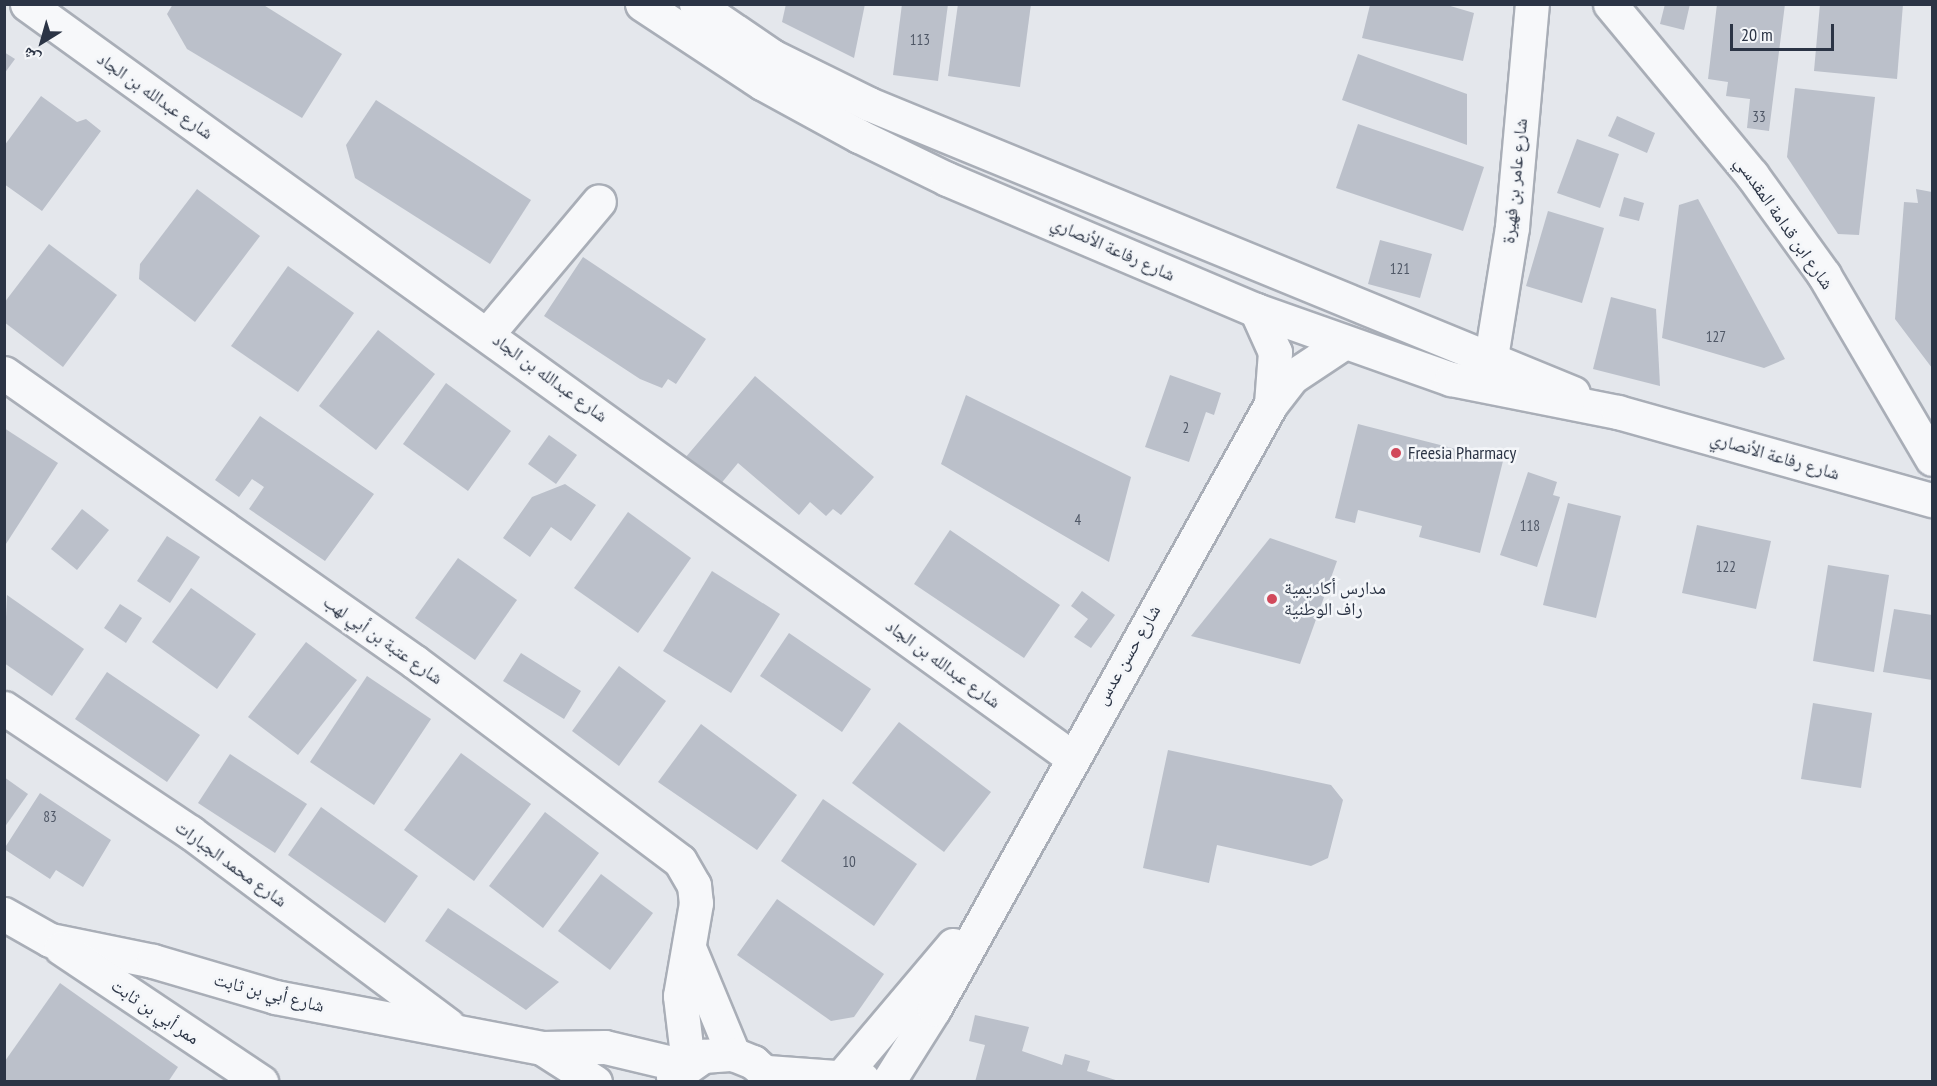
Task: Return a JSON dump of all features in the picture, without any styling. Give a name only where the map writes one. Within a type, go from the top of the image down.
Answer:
[{"type":"street","name":"شارع عبدالله بن الجاد","points":[[27,4],[488,333],[1070,756]]},
{"type":"street","name":"شارع رفاعة الأنصاري","points":[[642,4],[762,82],[860,136],[947,179],[1256,310],[1343,343],[1462,382],[1618,412],[1932,500]]},
{"type":"street","name":"شارع رفاعة الأنصاري","points":[[696,4],[772,56],[869,104],[1491,357],[1618,412]]},
{"type":"street","name":"شارع عامر بن فهيرة","points":[[1491,357],[1512,227],[1532,4]]},
{"type":"street","name":"شارع ابن قدامة المقدسي","points":[[1610,4],[1752,175],[1824,275],[1932,459]]},
{"type":"street","points":[[488,333],[599,201]]},
{"type":"street","name":"شارع حسن عدس","points":[[1256,310],[1275,352],[1271,404]]},
{"type":"street","name":"شارع حسن عدس","points":[[886,1082],[934,1009],[986,908],[1070,756],[1271,404],[1305,366],[1343,343]]},
{"type":"street","name":"شارع عتبة بن أبي لهب","points":[[4,373],[415,662],[681,861],[694,885],[696,903],[690,950],[680,996],[681,1070]]},
{"type":"street","name":"شارع محمد الجبارات","points":[[4,708],[190,832],[452,1028]]},
{"type":"street","name":"شارع حسن عدس","points":[[844,1074],[986,908]]},
{"type":"street","name":"شارع أبي بن ثابت","points":[[4,914],[50,940],[153,961],[275,997],[452,1028],[542,1048],[605,1047],[681,1070]]},
{"type":"street","name":"ممر أبي بن ثابت","points":[[50,940],[261,1082]]},
{"type":"street","name":"شارع عتبة بن أبي لهب","points":[[690,950],[733,1054]]},
{"type":"street","name":"شارع أبي بن ثابت","points":[[542,1048],[595,1082]]},
{"type":"street","points":[[681,1070],[733,1054],[771,1077],[844,1074],[886,1082]]},
{"type":"building","points":[[173,4],[262,4],[342,54],[302,118],[187,49],[167,14]]},
{"type":"building","points":[[786,4],[865,4],[854,58],[782,22]]},
{"type":"building","points":[[902,4],[948,4],[938,81],[893,75]]},
{"type":"building","points":[[958,4],[1031,4],[1020,87],[948,76]]},
{"type":"building","points":[[1665,4],[1690,4],[1684,30],[1660,24]]},
{"type":"building","points":[[1717,4],[1785,4],[1769,131],[1747,128],[1750,99],[1726,96],[1728,82],[1708,79]]},
{"type":"building","points":[[1820,4],[1903,4],[1897,79],[1814,71]]},
{"type":"building","points":[[1370,5],[1447,5],[1474,13],[1463,61],[1362,38]]},
{"type":"building","points":[[4,52],[15,59],[4,74]]},
{"type":"building","points":[[1358,54],[1467,94],[1467,145],[1342,100]]},
{"type":"building","points":[[1795,88],[1875,97],[1859,235],[1838,234],[1787,157]]},
{"type":"building","points":[[41,96],[77,122],[86,119],[101,131],[42,211],[4,184],[4,146]]},
{"type":"building","points":[[376,100],[531,200],[490,264],[355,178],[346,145]]},
{"type":"building","points":[[1617,116],[1655,133],[1647,153],[1608,136]]},
{"type":"building","points":[[1358,124],[1484,167],[1463,231],[1336,188]]},
{"type":"building","points":[[1577,139],[1619,154],[1600,208],[1557,193]]},
{"type":"building","points":[[197,189],[260,236],[195,322],[139,279],[140,264]]},
{"type":"building","points":[[1916,189],[1932,192],[1932,368],[1895,319],[1904,202],[1918,203]]},
{"type":"building","points":[[1624,197],[1644,203],[1639,221],[1619,216]]},
{"type":"building","points":[[1698,199],[1785,359],[1764,368],[1662,338],[1679,205]]},
{"type":"building","points":[[1548,211],[1604,228],[1582,303],[1526,286]]},
{"type":"building","points":[[1380,240],[1432,254],[1420,298],[1368,284]]},
{"type":"building","points":[[49,244],[117,295],[63,367],[4,322],[4,303]]},
{"type":"building","points":[[583,257],[706,339],[676,384],[668,379],[662,388],[640,379],[544,316]]},
{"type":"building","points":[[288,266],[354,313],[298,392],[231,346]]},
{"type":"building","points":[[1611,297],[1656,309],[1660,386],[1593,369]]},
{"type":"building","points":[[378,330],[435,374],[376,450],[319,406]]},
{"type":"building","points":[[1170,375],[1221,393],[1214,415],[1206,412],[1189,462],[1145,447]]},
{"type":"building","points":[[755,376],[874,477],[841,515],[833,509],[826,516],[810,502],[799,515],[738,463],[719,486],[685,458]]},
{"type":"building","points":[[446,383],[511,431],[468,491],[403,444]]},
{"type":"building","points":[[966,395],[1131,477],[1109,562],[941,464]]},
{"type":"building","points":[[260,416],[374,494],[325,561],[249,509],[264,487],[252,479],[239,497],[215,480]]},
{"type":"building","points":[[1358,424],[1503,461],[1480,553],[1419,537],[1422,526],[1358,510],[1355,523],[1335,518]]},
{"type":"building","points":[[4,428],[58,463],[4,547]]},
{"type":"building","points":[[549,435],[577,455],[556,484],[528,464]]},
{"type":"building","points":[[1528,472],[1557,482],[1553,495],[1560,497],[1537,567],[1500,555]]},
{"type":"building","points":[[565,484],[596,505],[571,541],[551,527],[530,557],[503,538],[532,497]]},
{"type":"building","points":[[1568,503],[1621,516],[1596,618],[1543,605]]},
{"type":"building","points":[[82,509],[109,530],[77,570],[51,549]]},
{"type":"building","points":[[628,512],[691,558],[638,633],[574,588]]},
{"type":"building","points":[[1697,525],[1771,541],[1756,609],[1682,593]]},
{"type":"building","points":[[950,530],[1060,605],[1024,658],[914,584]]},
{"type":"building","points":[[167,536],[200,557],[170,603],[137,581]]},
{"type":"building","name":"مدارس أكاديمية راف الوطنية","points":[[1270,538],[1337,561],[1300,664],[1191,636]]},
{"type":"building","points":[[458,558],[517,600],[475,660],[415,618]]},
{"type":"building","points":[[1828,565],[1889,575],[1874,672],[1813,661]]},
{"type":"building","points":[[712,571],[780,614],[731,693],[663,651]]},
{"type":"building","points":[[191,588],[256,634],[217,689],[152,642]]},
{"type":"building","points":[[1082,591],[1115,615],[1091,648],[1074,637],[1088,619],[1071,606]]},
{"type":"building","points":[[7,595],[84,649],[52,696],[4,663]]},
{"type":"building","points":[[120,604],[142,618],[126,643],[104,628]]},
{"type":"building","points":[[1894,609],[1932,615],[1932,680],[1883,672]]},
{"type":"building","points":[[789,633],[871,689],[842,732],[760,676]]},
{"type":"building","points":[[306,642],[357,680],[298,755],[248,717]]},
{"type":"building","points":[[521,653],[581,691],[564,719],[503,681]]},
{"type":"building","points":[[619,666],[666,701],[619,766],[572,731]]},
{"type":"building","points":[[107,672],[200,735],[167,782],[75,719]]},
{"type":"building","points":[[367,676],[431,719],[374,805],[310,762]]},
{"type":"building","points":[[1813,703],[1872,713],[1861,788],[1801,779]]},
{"type":"building","points":[[899,722],[991,792],[944,852],[852,783]]},
{"type":"building","points":[[701,724],[797,795],[757,850],[658,782]]},
{"type":"building","points":[[1168,750],[1331,785],[1343,800],[1328,858],[1311,866],[1217,845],[1209,883],[1143,868]]},
{"type":"building","points":[[461,753],[531,804],[474,881],[404,830]]},
{"type":"building","points":[[230,754],[307,804],[275,853],[198,803]]},
{"type":"building","points":[[4,777],[28,794],[4,828]]},
{"type":"building","points":[[40,793],[111,840],[83,887],[56,870],[50,879],[4,849]]},
{"type":"building","points":[[823,799],[917,864],[874,926],[781,861]]},
{"type":"building","points":[[321,807],[418,876],[385,923],[288,855]]},
{"type":"building","points":[[545,812],[599,853],[543,928],[489,886]]},
{"type":"building","points":[[601,874],[653,913],[610,970],[558,931]]},
{"type":"building","points":[[777,899],[884,974],[854,1017],[831,1021],[737,955]]},
{"type":"building","points":[[448,908],[559,982],[526,1010],[425,941]]},
{"type":"building","points":[[60,983],[178,1067],[168,1082],[5,1082],[5,1061]]},
{"type":"building","points":[[975,1015],[1029,1027],[1022,1051],[1062,1065],[1065,1054],[1090,1061],[1087,1071],[1122,1082],[975,1082],[985,1045],[969,1041]]},
{"type":"place","name":"Freesia Pharmacy","points":[[1396,453]]},
{"type":"place","name":"مدارس أكاديمية راف الوطنية","points":[[1272,599]]}]
